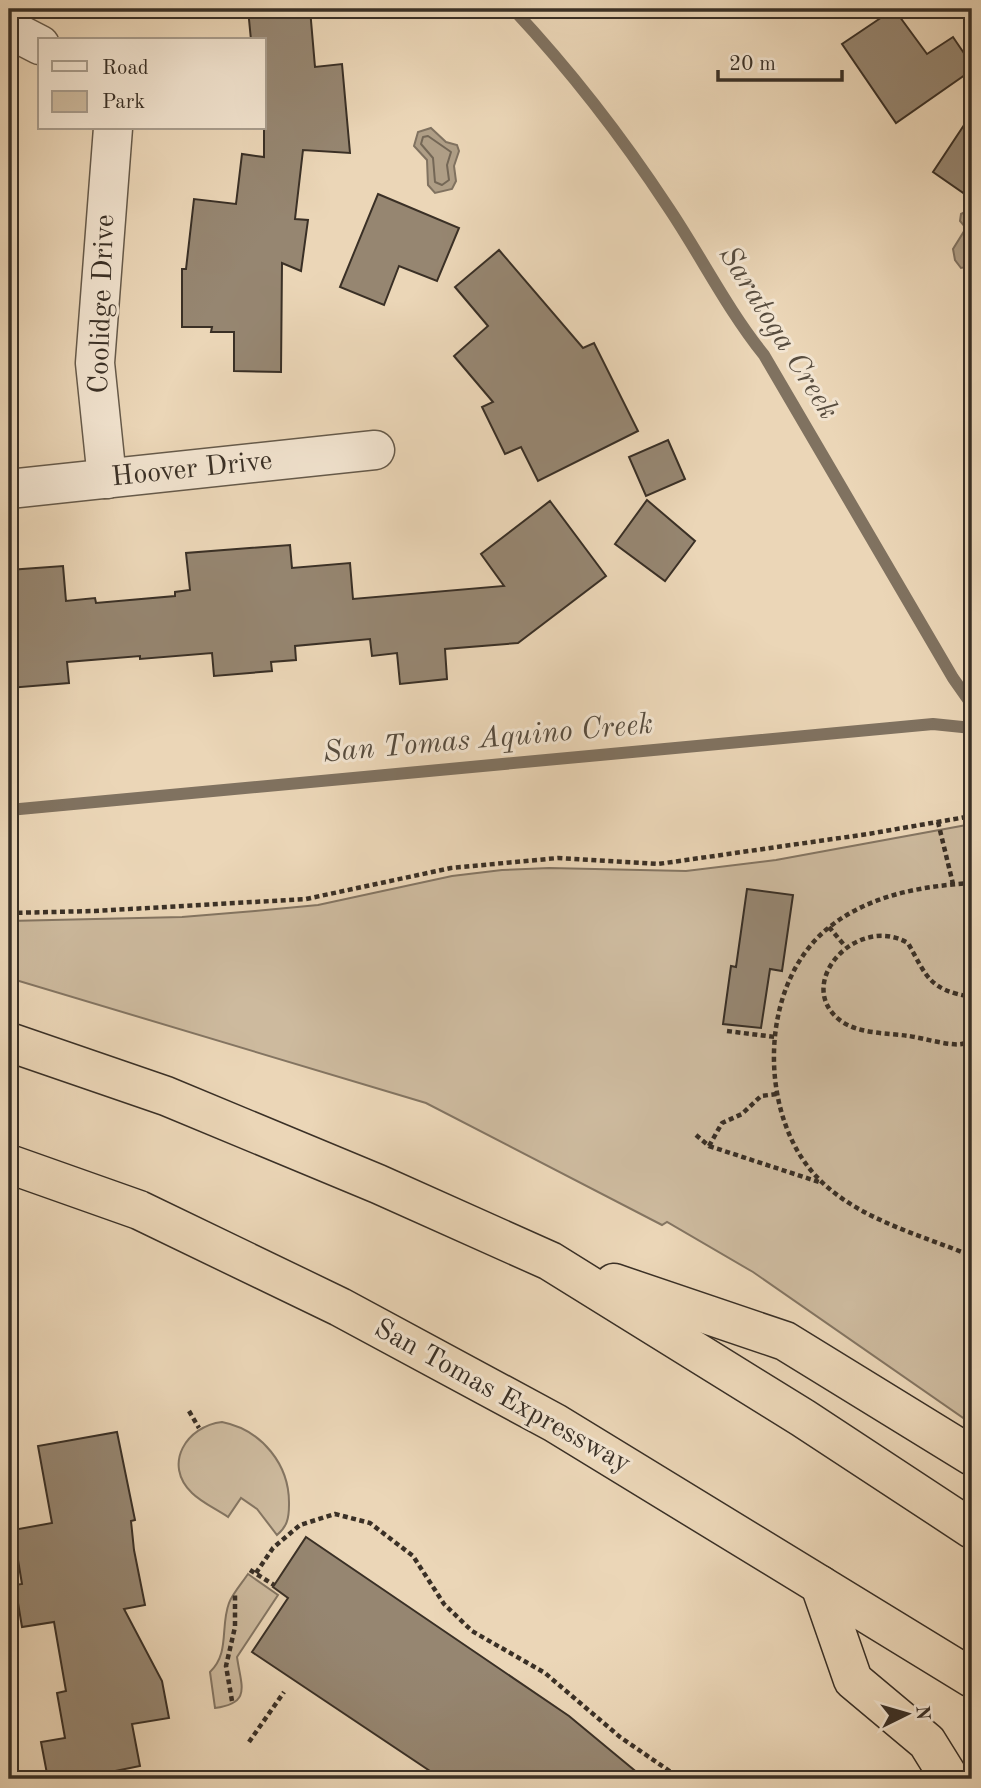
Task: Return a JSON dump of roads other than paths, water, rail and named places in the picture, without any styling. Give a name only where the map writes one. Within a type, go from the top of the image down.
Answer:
[{"type":"highway","points":[[9,1042],[166,1096],[378,1184],[550,1261],[785,1341],[972,1456]]},
{"type":"highway","name":"San Tomas Expressway","points":[[9,1164],[139,1210],[340,1307],[555,1423],[972,1678]]},
{"type":"highway","points":[[550,1261],[803,1418],[972,1529]]},
{"type":"highway","points":[[820,1585],[853,1680],[927,1742],[950,1779]]},
{"type":"street","points":[[9,29],[38,44]]},
{"type":"street","name":"Coolidge Drive","points":[[107,479],[95,363],[113,130]]},
{"type":"street","name":"Hoover Drive","points":[[9,489],[375,450]]},
{"type":"water","points":[[431,128],[446,142],[457,145],[459,151],[454,166],[456,181],[452,189],[435,193],[428,185],[427,160],[414,146],[418,132]]},
{"type":"water","points":[[967,211],[972,214],[972,266],[961,268],[955,260],[953,249],[966,228],[960,221],[961,214]]},
{"type":"waterway","name":"Saratoga Creek","points":[[513,9],[595,105],[668,207],[738,319],[764,355],[953,678],[972,705]]},
{"type":"waterway","name":"San Tomas Aquino Creek","points":[[9,810],[933,724],[972,728]]}]
